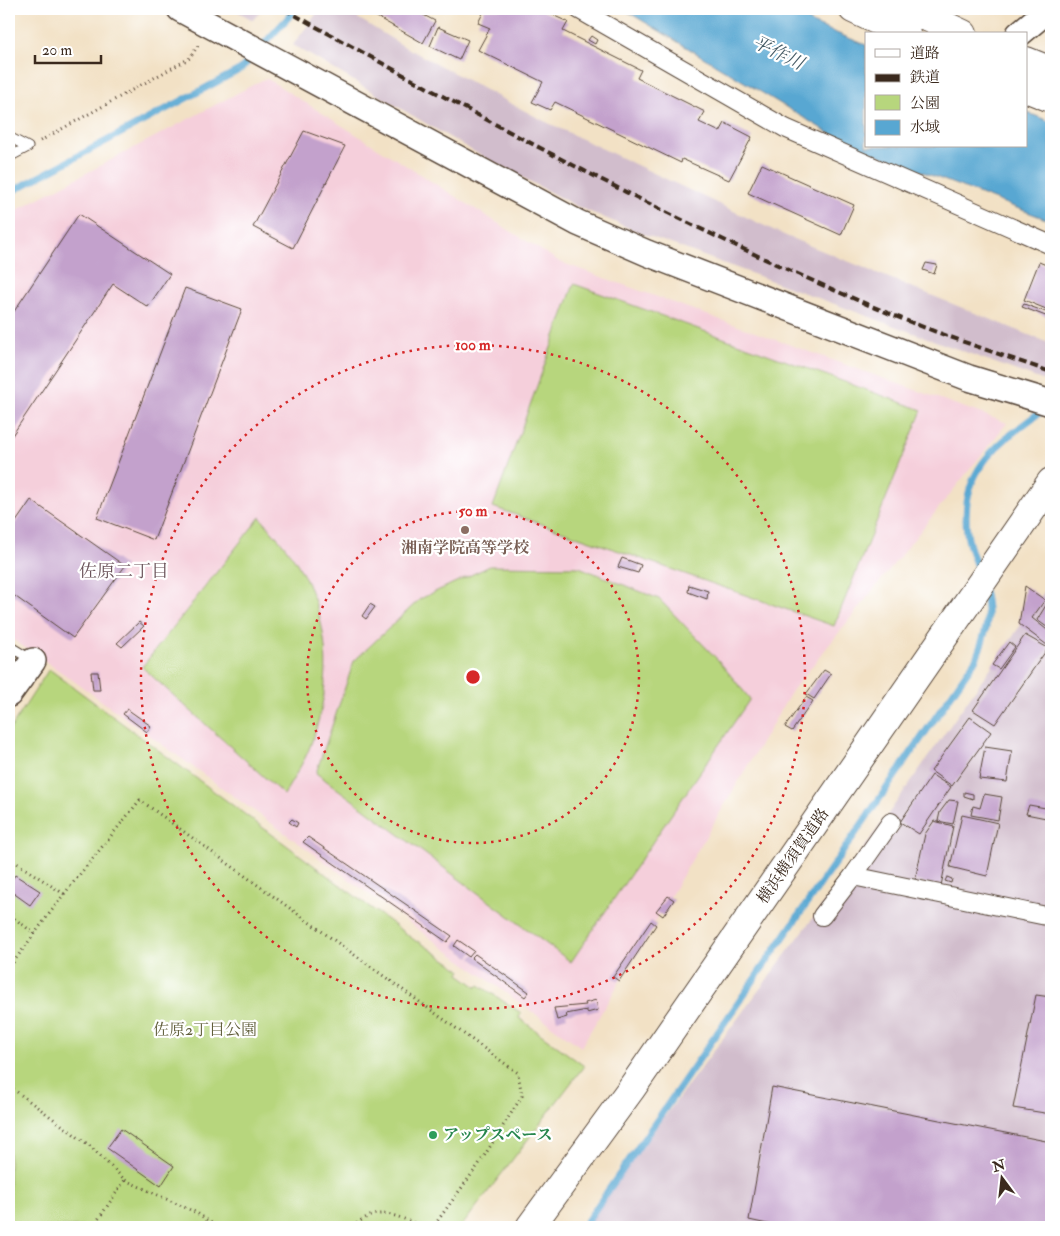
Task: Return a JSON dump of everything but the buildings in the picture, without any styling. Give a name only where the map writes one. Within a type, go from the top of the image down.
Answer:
[{"type":"highway","points":[[853,9],[902,32]]},
{"type":"highway","points":[[910,9],[959,32]]},
{"type":"highway","points":[[1028,62],[1051,71]]},
{"type":"highway","points":[[1028,89],[1051,98]]},
{"type":"highway","name":"横浜横須賀道路","points":[[530,1227],[631,1089],[1051,482]]},
{"type":"highway","name":"横浜横須賀道路","points":[[548,1227],[645,1096],[1051,510]]},
{"type":"street","points":[[180,9],[578,223],[647,253],[969,378],[1044,401]]},
{"type":"street","points":[[578,9],[785,128],[1051,245]]},
{"type":"street","points":[[1022,32],[1049,9]]},
{"type":"street","points":[[9,694],[33,661]]},
{"type":"street","points":[[822,916],[854,876],[891,822]]},
{"type":"street","points":[[854,876],[1051,917]]},
{"type":"lane","points":[[9,137],[28,147]]},
{"type":"lane","points":[[9,158],[28,147]]},
{"type":"lane","points":[[9,646],[33,661]]},
{"type":"path","points":[[28,147],[190,58],[211,27]]},
{"type":"path","points":[[9,968],[64,894],[140,800],[518,1072],[522,1096],[480,1164],[433,1227]]},
{"type":"path","points":[[9,858],[64,894]]},
{"type":"path","points":[[9,910],[15,919],[34,934]]},
{"type":"path","points":[[9,1086],[90,1146],[125,1180],[197,1213],[217,1227]]},
{"type":"path","points":[[93,1227],[125,1180]]},
{"type":"path","points":[[353,1227],[361,1219],[374,1214],[391,1214],[423,1227]]},
{"type":"shaded area","points":[[233,9],[262,9],[253,20]]},
{"type":"shaded area","points":[[320,9],[343,9],[405,47],[542,120],[786,236],[1051,344],[1050,383],[641,233],[576,206],[471,150],[293,45]]},
{"type":"shaded area","name":"湘南学院高等学校","points":[[266,78],[560,262],[1007,423],[792,691],[581,1047],[67,676],[9,637],[9,214]]},
{"type":"shaded area","points":[[1051,582],[1051,1227],[582,1227],[848,871]]},
{"type":"green space","points":[[574,284],[922,410],[834,626],[493,507]]},
{"type":"green space","points":[[260,517],[285,546],[309,586],[317,607],[325,651],[324,696],[319,718],[306,755],[284,795],[142,667]]},
{"type":"green space","points":[[490,566],[579,567],[659,599],[718,660],[750,699],[571,962],[316,773],[354,661],[420,599]]},
{"type":"green space","name":"佐原2丁目公園","points":[[49,669],[417,942],[461,970],[459,974],[521,1013],[519,1018],[584,1066],[461,1227],[9,1227],[9,731]]},
{"type":"water","name":"平作川","points":[[623,9],[790,9],[814,24],[865,45],[865,148],[1028,148],[1028,113],[1051,122],[1051,221],[844,142]]},
{"type":"waterway","points":[[9,193],[241,69],[296,9]]},
{"type":"waterway","points":[[979,573],[970,548],[967,532],[966,509],[970,490],[977,473],[999,445],[1047,407]]},
{"type":"waterway","points":[[583,1227],[976,659],[987,618],[984,591]]},
{"type":"railway","points":[[284,9],[592,175],[749,252],[910,322],[1051,372]]},
{"type":"place","name":"湘南学院高等学校","points":[[465,530]]},
{"type":"place","name":"アップスペース","points":[[433,1135]]},
{"type":"district","name":"佐原二丁目","points":[[124,571]]}]
